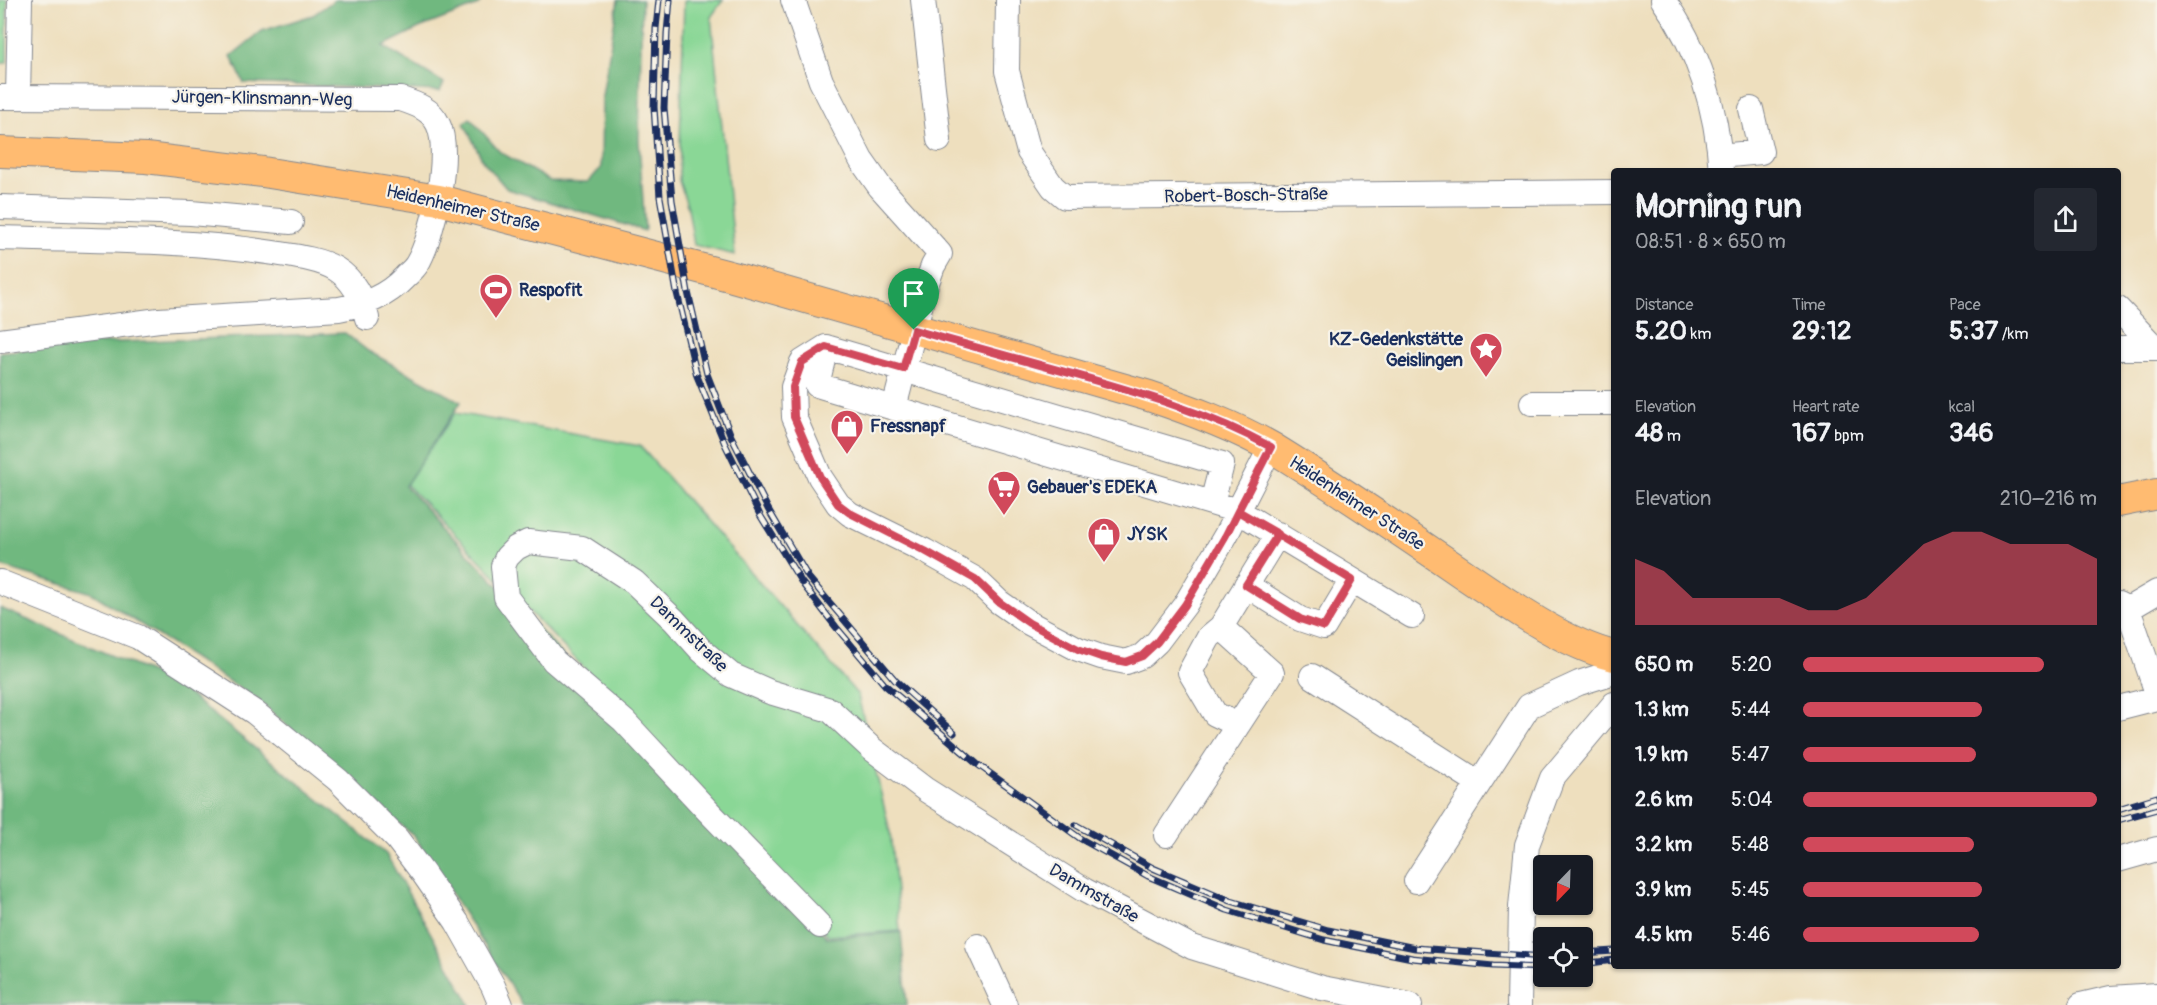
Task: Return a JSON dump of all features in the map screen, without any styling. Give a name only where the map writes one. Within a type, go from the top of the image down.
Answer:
[{"type":"main road","name":"Heidenheimer Straße","points":[[0,152],[146,158],[263,172],[439,200],[733,277],[1149,396],[1243,431],[1271,447],[1507,603],[1598,646]]},
{"type":"main road","points":[[2121,501],[2157,494]]},
{"type":"street","points":[[9,97],[20,0]]},
{"type":"street","points":[[793,0],[821,81],[861,160],[880,187],[940,254],[925,288],[894,408]]},
{"type":"street","points":[[923,0],[939,140]]},
{"type":"street","name":"Robert-Bosch-Straße","points":[[1008,0],[1007,71],[1029,152],[1053,187],[1065,197],[1611,192]]},
{"type":"street","points":[[1663,0],[1676,18],[1695,57],[1712,105],[1721,164],[1761,152],[1751,109]]},
{"type":"street","name":"Jürgen-Klinsmann-Weg","points":[[0,341],[159,320],[339,309],[365,311],[417,265],[439,200],[442,174],[442,143],[438,124],[423,106],[401,99],[9,97]]},
{"type":"street","points":[[0,207],[191,213],[291,222]]},
{"type":"street","points":[[188,245],[191,213]]},
{"type":"street","points":[[0,238],[188,245],[247,249],[301,257],[335,268],[352,281],[365,311]]},
{"type":"street","points":[[2121,312],[2156,348]]},
{"type":"street","points":[[826,347],[817,385],[1238,511],[1412,616]]},
{"type":"street","points":[[1212,503],[1222,464],[826,347],[802,362],[793,387],[794,417],[820,477],[838,504],[850,513],[975,579],[999,602],[1029,623],[1078,649],[1126,662],[1142,656],[1157,642],[1185,605],[1226,535],[1271,447]]},
{"type":"street","points":[[2121,348],[2156,348]]},
{"type":"street","points":[[1532,403],[1611,403]]},
{"type":"street","points":[[1238,725],[1215,714],[1190,672],[1209,637],[1221,627],[1278,534]]},
{"type":"street","name":"Dammstraße","points":[[820,926],[624,721],[554,661],[506,597],[503,566],[507,557],[516,548],[528,543],[582,548],[634,582],[674,620],[701,650],[731,675],[770,692],[830,710],[872,749],[926,790],[1084,890],[1192,947],[1322,988],[1410,1005]]},
{"type":"street","points":[[1246,585],[1300,619],[1324,627],[1352,580]]},
{"type":"street","points":[[0,582],[138,637],[254,712],[338,780],[397,839],[423,873],[457,922],[493,986],[501,1005]]},
{"type":"street","points":[[2157,592],[2123,606],[2157,693]]},
{"type":"street","points":[[1166,835],[1272,673],[1221,627]]},
{"type":"street","points":[[1416,881],[1529,706],[1579,682],[1611,673]]},
{"type":"street","points":[[1312,676],[1479,783]]},
{"type":"street","points":[[2121,707],[2157,698]]},
{"type":"street","points":[[1519,1005],[1521,907],[1527,845],[1552,778],[1611,708]]},
{"type":"street","points":[[2121,859],[2157,849]]},
{"type":"street","points":[[978,946],[1005,1005]]},
{"type":"street","points":[[2081,1005],[2111,998],[2157,994]]},
{"type":"green space","points":[[0,0],[7,0],[7,63],[0,63]]},
{"type":"green space","points":[[335,0],[482,0],[478,5],[419,28],[383,46],[444,83],[440,91],[244,83],[231,56],[262,31],[313,15]]},
{"type":"green space","points":[[618,0],[642,0],[639,140],[645,231],[507,189],[483,161],[464,123],[470,118],[500,152],[550,181],[588,182],[601,168],[602,96]]},
{"type":"green space","points":[[684,0],[723,0],[711,17],[735,255],[694,245],[688,208],[679,181]]},
{"type":"green space","points":[[345,333],[368,351],[461,402],[405,486],[624,720],[765,878],[828,938],[901,932],[907,1005],[521,1005],[415,837],[255,698],[92,593],[0,566],[0,352],[96,343]]},
{"type":"green space","points":[[455,413],[640,446],[858,695],[890,832],[900,931],[829,936],[618,703],[406,484]]},
{"type":"green space","points":[[0,608],[173,682],[386,854],[471,1005],[0,1005]]},
{"type":"railway","points":[[659,0],[654,107],[660,197],[677,293],[697,376],[725,444],[760,515],[802,583],[885,685],[977,764],[1081,839],[1148,876],[1227,910],[1324,940],[1412,958],[1533,968]]},
{"type":"railway","points":[[670,0],[664,108],[672,200],[688,292],[707,374],[731,436],[768,509],[808,577],[895,680],[954,733]]},
{"type":"railway","points":[[2121,808],[2157,797]]},
{"type":"railway","points":[[2121,819],[2157,809]]},
{"type":"railway","points":[[1076,825],[1153,868],[1231,901],[1328,930],[1415,948],[1533,956]]},
{"type":"railway","points":[[1593,952],[1611,951]]},
{"type":"railway","points":[[1593,963],[1611,960]]},
{"type":"place","name":"Respofit","points":[[496,319]]},
{"type":"place","name":"KZ-Gedenkstätte Geislingen","points":[[1486,378]]},
{"type":"place","name":"Fressnapf","points":[[847,455]]},
{"type":"place","name":"Gebauer's EDEKA","points":[[1004,516]]},
{"type":"place","name":"JYSK","points":[[1104,563]]},
{"type":"route","points":[[914,330],[903,369],[826,347],[802,362],[793,387],[794,417],[802,438],[820,477],[838,504],[850,513],[975,579],[999,602],[1029,623],[1078,649],[1126,662],[1142,656],[1170,626],[1185,605],[1238,511],[1278,534],[1352,580],[1324,627],[1300,619],[1246,585],[1278,534],[1238,511],[1271,447],[1243,431],[1149,396],[914,330]]}]
